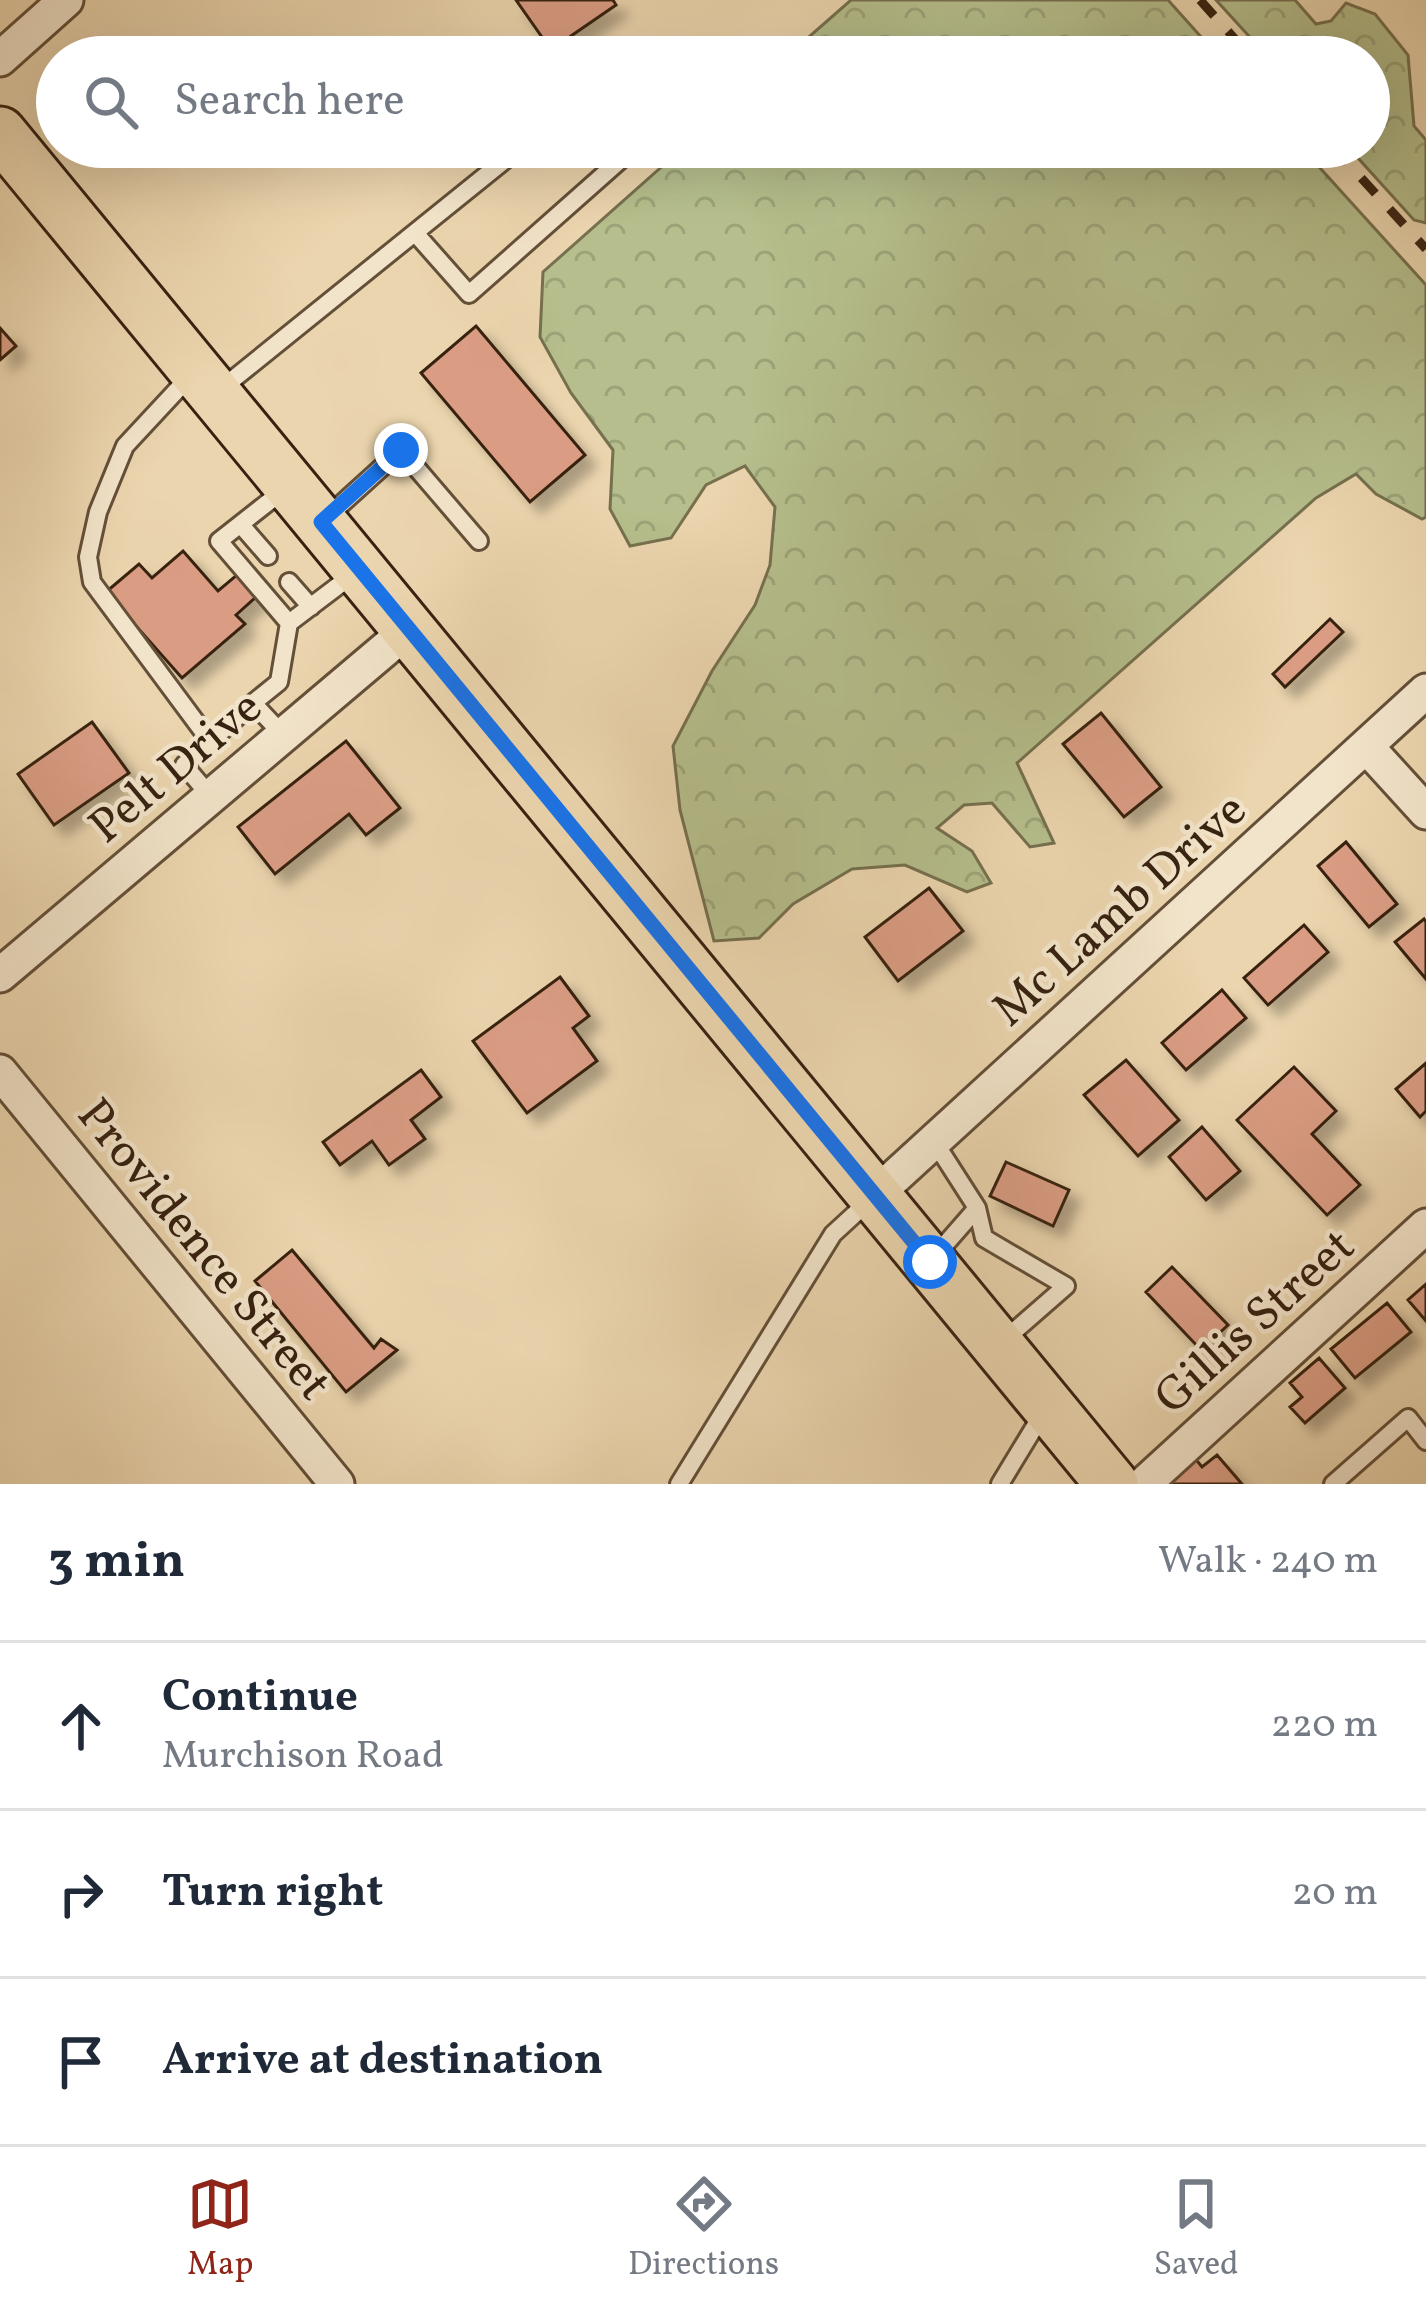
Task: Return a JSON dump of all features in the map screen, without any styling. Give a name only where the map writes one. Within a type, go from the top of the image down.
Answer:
[{"type":"main road","points":[[0,133],[1112,1484]]},
{"type":"street","points":[[0,58],[66,0]]},
{"type":"street","name":"Pelt Drive","points":[[0,975],[410,629]]},
{"type":"street","name":"Mc Lamb Drive","points":[[875,1196],[1426,691]]},
{"type":"street","points":[[1366,746],[1426,812]]},
{"type":"street","name":"Providence Street","points":[[0,1072],[338,1484]]},
{"type":"street","name":"Gillis Street","points":[[1144,1484],[1426,1226]]},
{"type":"lane","points":[[210,741],[92,582],[88,556],[98,512],[125,446],[205,382],[416,234],[496,168]]},
{"type":"lane","points":[[416,234],[469,294],[611,168]]},
{"type":"lane","points":[[289,623],[219,541],[241,525],[306,503],[401,450],[479,541]]},
{"type":"lane","points":[[241,525],[268,556]]},
{"type":"lane","points":[[211,797],[184,764],[279,682],[289,623],[360,569]]},
{"type":"lane","points":[[289,582],[310,607]]},
{"type":"lane","points":[[254,703],[284,736]]},
{"type":"lane","points":[[934,1142],[977,1208],[984,1238],[1066,1286],[999,1345]]},
{"type":"lane","points":[[679,1484],[833,1234],[875,1196]]},
{"type":"lane","points":[[930,1262],[977,1208]]},
{"type":"lane","points":[[1000,1484],[1048,1405]]},
{"type":"lane","points":[[1334,1484],[1408,1418],[1426,1441]]},
{"type":"green space","points":[[851,0],[1168,0],[1200,36],[810,36]]},
{"type":"green space","points":[[1216,0],[1295,0],[1316,24],[1331,21],[1346,3],[1375,14],[1408,55],[1414,126],[1426,140],[1426,223],[1414,220],[1367,168],[1390,168],[1390,36],[1249,36]]},
{"type":"green space","points":[[660,168],[1320,168],[1426,285],[1426,517],[1376,494],[1356,474],[1316,498],[1017,763],[1054,843],[1030,847],[992,803],[964,805],[937,828],[972,851],[991,883],[967,892],[905,865],[852,869],[793,904],[759,938],[714,941],[680,810],[673,746],[712,671],[755,605],[770,565],[775,507],[745,466],[706,485],[671,538],[630,546],[610,509],[613,450],[571,393],[540,337],[543,272]]},
{"type":"building","points":[[516,0],[613,0],[616,5],[571,36],[541,36]]},
{"type":"building","points":[[476,326],[585,455],[530,502],[421,373]]},
{"type":"building","points":[[0,328],[16,346],[0,360]]},
{"type":"building","points":[[183,551],[218,591],[238,574],[257,596],[236,615],[245,624],[182,678],[106,592],[139,564],[152,578]]},
{"type":"building","points":[[1330,619],[1343,632],[1285,687],[1273,674]]},
{"type":"building","points":[[1101,713],[1161,787],[1124,817],[1063,744]]},
{"type":"building","points":[[92,722],[129,773],[54,825],[18,774]]},
{"type":"building","points":[[346,741],[400,808],[366,835],[349,814],[275,874],[238,827]]},
{"type":"building","points":[[1346,842],[1397,904],[1369,927],[1318,866]]},
{"type":"building","points":[[929,888],[963,931],[898,981],[865,937]]},
{"type":"building","points":[[1424,919],[1426,922],[1426,979],[1395,942]]},
{"type":"building","points":[[1304,925],[1328,952],[1268,1005],[1244,978]]},
{"type":"building","points":[[560,977],[589,1016],[573,1028],[597,1061],[527,1113],[473,1041]]},
{"type":"building","points":[[1222,990],[1246,1018],[1186,1070],[1162,1043]]},
{"type":"building","points":[[1126,1060],[1179,1120],[1138,1156],[1084,1095]]},
{"type":"building","points":[[1426,1063],[1426,1111],[1420,1117],[1396,1089]]},
{"type":"building","points":[[1294,1067],[1336,1111],[1312,1134],[1360,1185],[1327,1215],[1237,1120]]},
{"type":"building","points":[[421,1070],[441,1097],[411,1120],[425,1139],[389,1165],[372,1141],[340,1165],[323,1142]]},
{"type":"building","points":[[1202,1127],[1240,1171],[1206,1200],[1169,1157]]},
{"type":"building","points":[[1006,1162],[1069,1190],[1053,1226],[990,1196]]},
{"type":"building","points":[[292,1250],[374,1348],[381,1339],[397,1350],[346,1392],[255,1281]]},
{"type":"building","points":[[1172,1267],[1228,1325],[1201,1350],[1146,1292]]},
{"type":"building","points":[[1426,1284],[1426,1321],[1408,1300]]},
{"type":"building","points":[[1387,1303],[1411,1332],[1355,1378],[1331,1349]]},
{"type":"building","points":[[1319,1358],[1345,1388],[1305,1423],[1290,1407],[1302,1397],[1290,1383]]},
{"type":"building","points":[[1217,1455],[1242,1484],[1161,1484],[1194,1457],[1202,1467]]},
{"type":"railway","points":[[1200,0],[1232,36]]},
{"type":"railway","points":[[1352,168],[1426,249]]},
{"type":"route","points":[[401,450],[321,522],[930,1262]]}]
